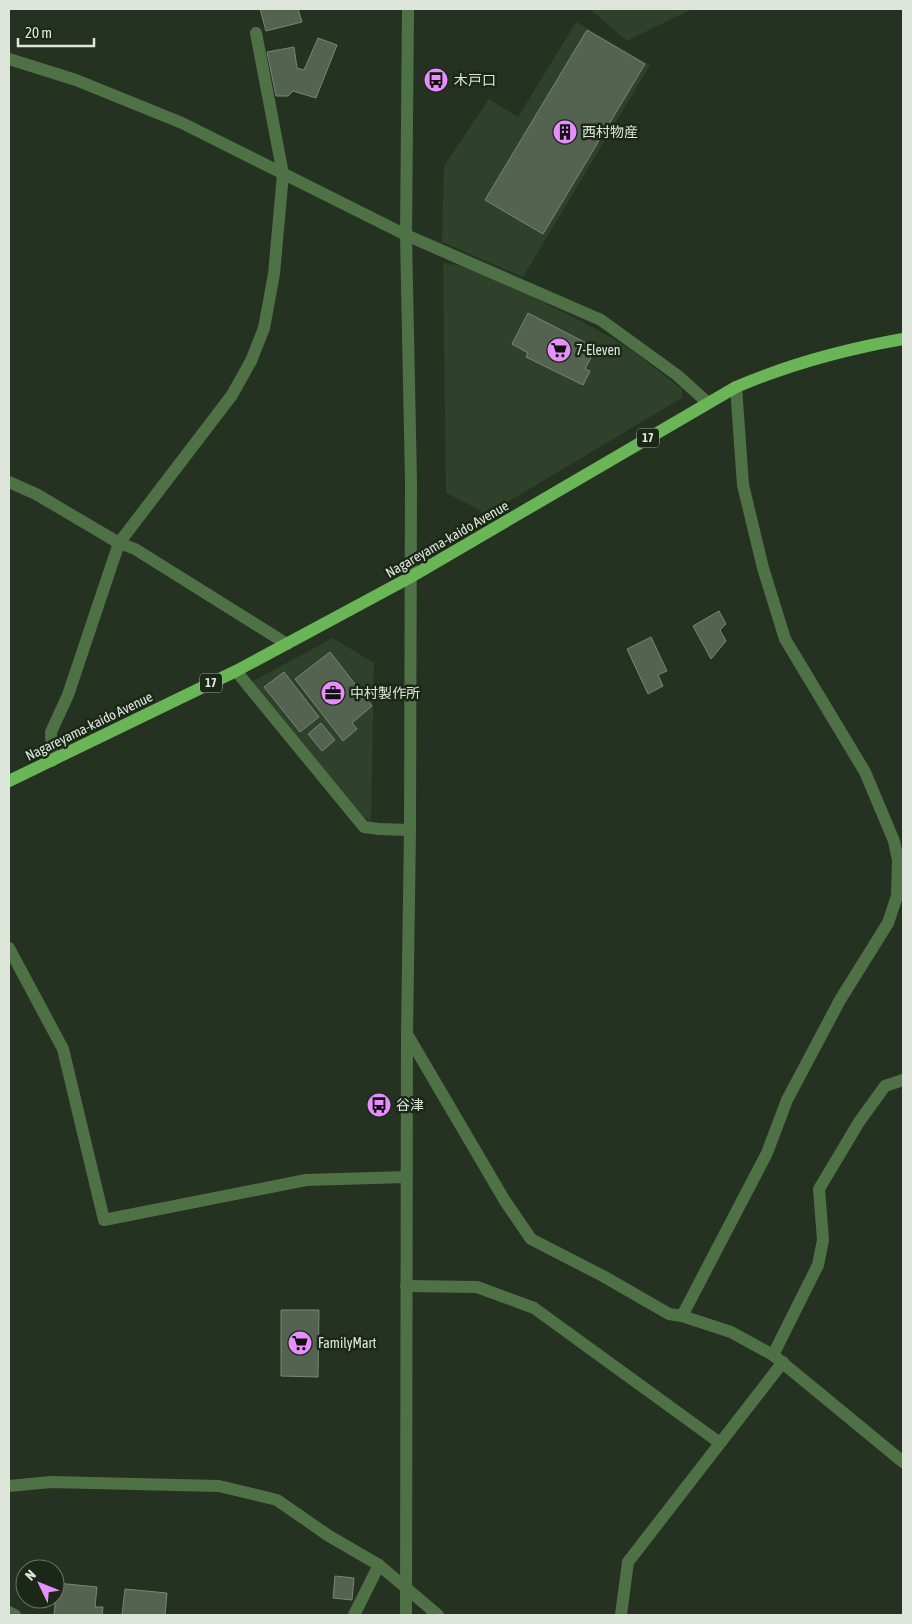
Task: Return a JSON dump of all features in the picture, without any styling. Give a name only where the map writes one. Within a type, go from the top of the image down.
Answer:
[{"type":"main road","name":"Nagareyama-kaido Avenue","points":[[9,781],[288,644],[409,578],[736,387],[766,374],[831,354],[866,345],[903,339]]},
{"type":"street","points":[[406,1615],[406,1177],[410,830],[410,482],[406,235],[408,9]]},
{"type":"street","points":[[52,761],[51,732],[68,695],[119,543],[232,395],[252,361],[264,328],[274,274],[283,174],[256,33]]},
{"type":"street","points":[[9,59],[76,80],[182,123],[406,235],[601,320],[677,375],[708,403]]},
{"type":"street","points":[[682,1316],[767,1152],[787,1100],[840,1000],[888,924],[897,896],[898,860],[894,842],[865,772],[785,639],[763,568],[742,485],[736,387]]},
{"type":"street","points":[[9,482],[36,494],[119,543],[135,549],[288,644]]},
{"type":"street","points":[[236,671],[364,827],[410,830]]},
{"type":"street","points":[[9,948],[63,1049],[104,1220],[306,1180],[406,1177]]},
{"type":"street","points":[[407,1034],[505,1200],[531,1239],[603,1276],[669,1314],[682,1316],[731,1332],[778,1358],[903,1462]]},
{"type":"street","points":[[621,1615],[628,1562],[720,1443],[778,1358],[818,1265],[823,1240],[819,1189],[859,1122],[885,1086],[903,1080]]},
{"type":"street","points":[[406,1286],[477,1287],[534,1308],[720,1443]]},
{"type":"street","points":[[9,1486],[51,1482],[219,1486],[277,1500],[329,1536],[379,1566],[438,1615]]},
{"type":"street","points":[[354,1615],[379,1566]]},
{"type":"street","points":[[9,1612],[14,1615]]},
{"type":"shaded area","points":[[590,9],[692,9],[627,41]]},
{"type":"shaded area","points":[[576,22],[650,65],[523,277],[442,242],[444,166],[489,99],[518,117]]},
{"type":"shaded area","points":[[443,263],[469,267],[508,284],[594,328],[630,349],[682,389],[682,398],[484,516],[478,509],[446,493]]},
{"type":"shaded area","points":[[333,638],[374,663],[371,821],[363,816],[251,682]]},
{"type":"building","points":[[260,9],[298,9],[302,22],[266,31]]},
{"type":"building","name":"西村物産","points":[[587,30],[645,64],[543,234],[485,200]]},
{"type":"building","points":[[318,38],[337,45],[316,98],[293,91],[288,96],[276,96],[267,52],[294,47],[297,68],[304,70]]},
{"type":"building","name":"7-Eleven","points":[[528,313],[596,348],[585,369],[590,371],[583,385],[526,357],[528,353],[512,344]]},
{"type":"building","points":[[719,611],[726,624],[720,630],[726,641],[711,659],[693,626]]},
{"type":"building","points":[[651,637],[667,671],[658,675],[663,686],[648,694],[627,649]]},
{"type":"building","name":"中村製作所","points":[[330,652],[372,706],[352,723],[357,729],[343,741],[295,679]]},
{"type":"building","points":[[284,672],[319,717],[300,732],[264,687]]},
{"type":"building","points":[[321,723],[335,740],[322,751],[308,734]]},
{"type":"building","name":"FamilyMart","points":[[281,1310],[319,1310],[318,1377],[281,1376]]},
{"type":"building","points":[[335,1576],[354,1578],[352,1600],[333,1598]]},
{"type":"building","points":[[65,1584],[97,1587],[95,1607],[103,1607],[102,1615],[54,1615],[55,1609],[65,1609]]},
{"type":"building","points":[[125,1589],[167,1593],[165,1615],[122,1615]]},
{"type":"place","name":"木戸口","points":[[436,80]]},
{"type":"place","name":"西村物産","points":[[565,132]]},
{"type":"place","name":"7-Eleven","points":[[559,350]]},
{"type":"place","name":"中村製作所","points":[[333,693]]},
{"type":"place","name":"谷津","points":[[379,1105]]},
{"type":"place","name":"FamilyMart","points":[[300,1343]]}]
